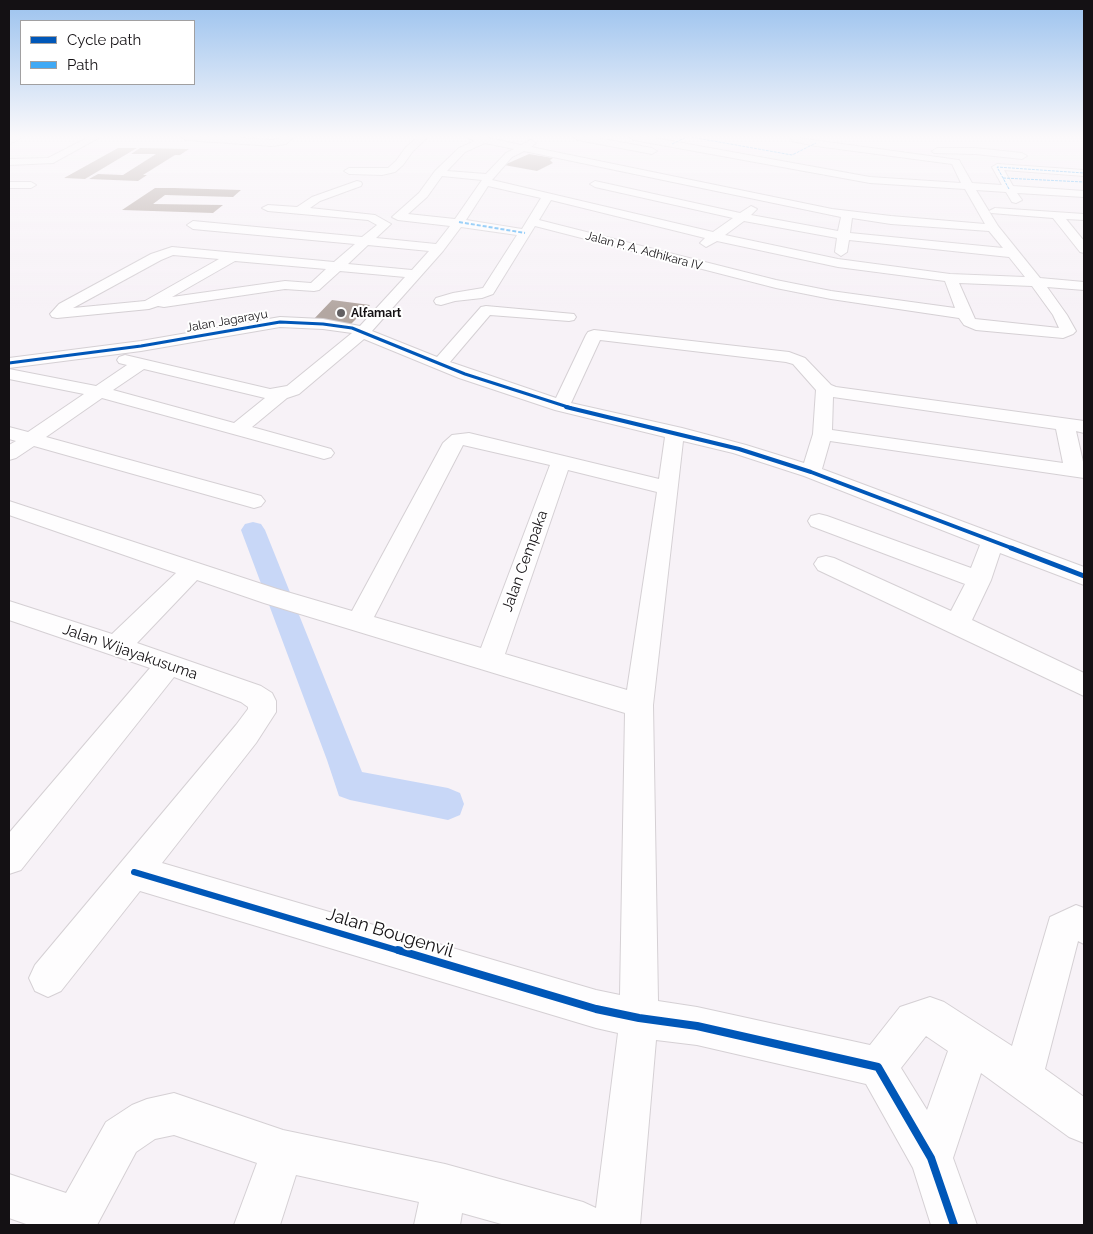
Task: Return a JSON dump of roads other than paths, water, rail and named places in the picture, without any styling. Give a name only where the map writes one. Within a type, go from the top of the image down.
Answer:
[{"type":"street","points":[[300,210],[309,202],[329,195]]},
{"type":"street","points":[[422,195],[398,217],[464,228],[515,241]]},
{"type":"street","points":[[91,354],[141,363],[270,394],[281,394],[293,390],[363,332],[439,248],[464,228],[480,195]]},
{"type":"street","points":[[543,195],[658,224],[838,264],[950,278],[1084,286]]},
{"type":"street","points":[[566,201],[577,195]]},
{"type":"street","points":[[629,195],[688,204],[742,217],[844,236],[1012,253]]},
{"type":"street","points":[[658,224],[706,195]]},
{"type":"street","points":[[748,195],[848,214],[992,226],[1010,225]]},
{"type":"street","points":[[950,278],[969,322],[976,326],[1063,333],[1068,331],[1060,315],[975,203],[972,195]]},
{"type":"street","points":[[1013,195],[1019,202],[1084,206]]},
{"type":"street","points":[[442,301],[453,297],[482,294],[488,291],[515,241],[532,222],[548,196]]},
{"type":"street","points":[[682,260],[742,217],[764,198]]},
{"type":"street","points":[[832,212],[847,199]]},
{"type":"street","points":[[975,203],[1056,215],[1084,217]]},
{"type":"street","points":[[268,208],[371,217],[385,224],[314,286],[280,322]]},
{"type":"street","points":[[838,264],[848,214]]},
{"type":"street","points":[[1056,215],[1084,249]]},
{"type":"street","name":"Jalan P. A. Adhikara IV","points":[[532,222],[740,276],[831,295],[965,314]]},
{"type":"street","points":[[193,225],[439,248]]},
{"type":"street","points":[[464,228],[515,241]]},
{"type":"street","points":[[1048,228],[1084,231]]},
{"type":"street","points":[[314,286],[285,285],[149,305],[58,314],[64,307],[167,252],[185,251],[416,274]]},
{"type":"street","points":[[149,305],[232,257]]},
{"type":"street","points":[[192,280],[241,291]]},
{"type":"street","points":[[442,364],[486,310],[569,317]]},
{"type":"street","points":[[1060,315],[1076,316]]},
{"type":"street","name":"Jalan Jagarayu","points":[[9,364],[91,354],[280,322],[338,325],[363,332],[465,374],[561,406],[596,416],[675,432],[739,449],[811,472],[1084,576]]},
{"type":"street","points":[[561,406],[591,344],[596,328],[788,357],[799,361],[825,389],[852,395],[1075,426],[1080,472],[822,434]]},
{"type":"street","points":[[9,454],[141,363]]},
{"type":"street","points":[[9,374],[101,392],[324,453]]},
{"type":"street","points":[[811,472],[822,434],[825,389]]},
{"type":"street","points":[[236,430],[281,394]]},
{"type":"street","points":[[617,1225],[639,1018],[639,705],[675,432]]},
{"type":"street","points":[[9,433],[254,502]]},
{"type":"street","points":[[359,622],[453,443],[458,439],[469,439],[667,488]]},
{"type":"street","name":"Jalan Cempaka","points":[[489,661],[561,462]]},
{"type":"street","points":[[9,508],[273,597],[639,705]]},
{"type":"street","points":[[819,521],[979,580]]},
{"type":"street","points":[[957,624],[979,580],[993,540]]},
{"type":"street","points":[[826,564],[1084,685]]},
{"type":"street","points":[[116,647],[193,570]]},
{"type":"street","name":"Jalan Wijayakusuma","points":[[11,614],[170,664],[251,694],[262,701],[262,712],[134,872]]},
{"type":"street","points":[[13,846],[170,664]]},
{"type":"street","points":[[48,978],[134,872]]},
{"type":"street","name":"Jalan Bougenvil","points":[[134,872],[596,1009],[639,1018],[697,1026],[878,1067]]},
{"type":"street","points":[[1023,1078],[1063,930],[1076,923],[1084,926]]},
{"type":"street","points":[[954,1225],[931,1158],[878,1067],[914,1021],[930,1016],[1023,1078],[1084,1122]]},
{"type":"street","points":[[931,1158],[971,1043]]},
{"type":"street","points":[[9,1196],[75,1222],[121,1138],[147,1120],[174,1114],[441,1206],[583,1225]]},
{"type":"street","points":[[257,1225],[283,1151]]},
{"type":"waterway","points":[[253,530],[343,760],[350,785],[448,804]]},
{"type":"place","name":"Alfamart","points":[[341,313]]}]
